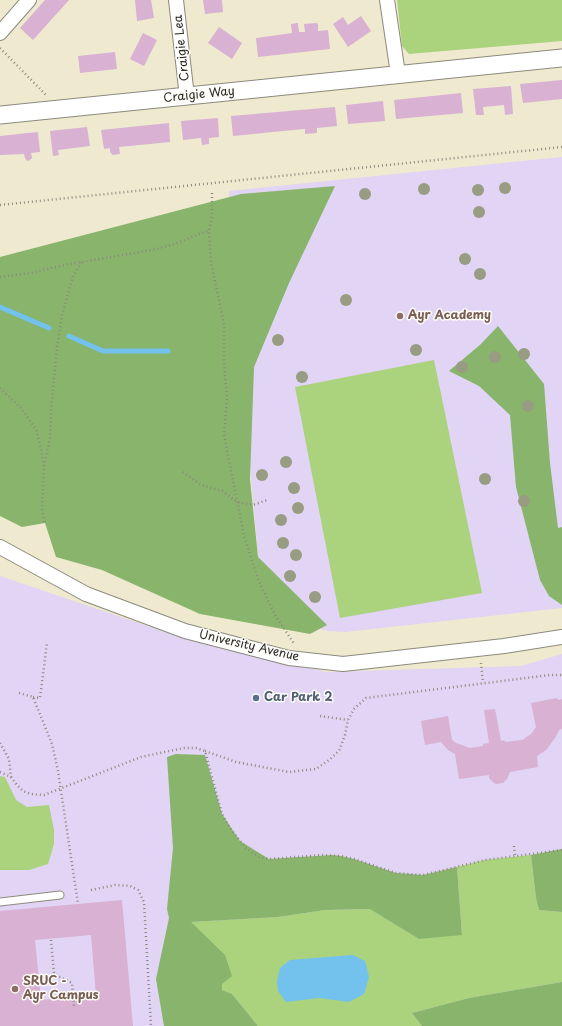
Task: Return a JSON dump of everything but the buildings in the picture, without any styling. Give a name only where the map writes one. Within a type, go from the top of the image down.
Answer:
[{"type":"street","points":[[0,33],[29,0]]},
{"type":"street","name":"Craigie Lea","points":[[176,0],[187,96]]},
{"type":"street","points":[[387,0],[398,74]]},
{"type":"street","name":"Craigie Way","points":[[0,115],[562,58]]},
{"type":"street","name":"University Avenue","points":[[0,547],[86,594],[185,631],[289,658],[343,664],[479,649],[562,637]]},
{"type":"lane","points":[[0,902],[60,895]]},
{"type":"path","points":[[0,48],[61,109]]},
{"type":"path","points":[[0,206],[562,147]]},
{"type":"path","points":[[212,193],[210,232],[211,263],[224,324],[224,363],[227,399],[224,435],[237,502],[244,536],[258,579],[275,615],[306,660]]},
{"type":"path","points":[[0,277],[31,273],[82,262],[157,249],[175,244],[199,234],[210,232]]},
{"type":"path","points":[[45,523],[42,509],[44,466],[50,438],[57,348],[62,315],[74,276],[82,262]]},
{"type":"path","points":[[0,388],[21,408],[36,429],[44,466]]},
{"type":"path","points":[[183,472],[201,485],[222,491],[237,502],[253,505],[267,500]]},
{"type":"path","points":[[19,693],[40,698],[47,643]]},
{"type":"path","points":[[479,649],[483,683]]},
{"type":"path","points":[[0,772],[11,777],[20,788],[31,794],[44,795],[141,757],[184,748],[196,748],[236,762],[289,772],[316,769],[339,751],[345,735],[348,720],[354,709],[366,698],[550,675],[562,675]]},
{"type":"path","points":[[33,697],[52,744],[58,771],[78,904]]},
{"type":"path","points":[[320,716],[348,720]]},
{"type":"path","points":[[0,743],[9,759],[11,777]]},
{"type":"path","points":[[205,751],[222,814],[235,836],[252,854],[269,860],[322,855],[341,856],[396,873],[423,875],[485,860],[562,850]]},
{"type":"path","points":[[514,846],[515,857]]},
{"type":"path","points":[[91,890],[115,885],[130,886],[138,890],[144,902],[151,1026]]},
{"type":"path","points":[[50,940],[54,974],[72,983],[74,1006]]},
{"type":"shaded area","name":"Ayr Academy","points":[[562,157],[562,608],[345,632],[327,631],[312,626],[258,557],[230,237],[229,191]]},
{"type":"shaded area","points":[[0,576],[165,632],[326,672],[521,666],[562,654],[562,1026],[0,1026]]},
{"type":"green space","points":[[397,0],[562,0],[562,41],[409,54],[402,46]]},
{"type":"green space","points":[[335,186],[289,283],[254,367],[250,479],[258,557],[327,625],[310,634],[200,614],[102,570],[56,557],[45,523],[22,527],[0,516],[0,257],[241,194]]},
{"type":"green space","points":[[498,326],[544,384],[550,463],[558,528],[562,527],[562,605],[549,596],[540,580],[516,487],[510,415],[479,386],[449,371],[481,344]]},
{"type":"green space","points":[[434,360],[482,593],[340,618],[295,387]]},
{"type":"green space","points":[[176,754],[205,755],[222,814],[240,841],[269,859],[332,855],[354,859],[396,873],[423,875],[457,867],[462,935],[419,939],[370,909],[325,910],[278,917],[191,922],[225,955],[232,976],[222,984],[222,990],[232,994],[258,1026],[164,1026],[156,979],[169,918],[167,909],[173,848],[167,757]]},
{"type":"green space","points":[[0,776],[5,777],[16,800],[27,807],[49,805],[54,830],[54,844],[48,864],[29,870],[0,870]]},
{"type":"green space","points":[[562,849],[562,912],[539,910],[536,898],[531,855]]},
{"type":"green space","points":[[531,855],[536,898],[539,910],[562,912],[562,982],[469,998],[412,1013],[422,1026],[258,1026],[232,994],[222,990],[222,984],[190,922],[278,917],[325,910],[371,909],[419,939],[462,934],[457,867],[485,860]]},
{"type":"green space","points":[[562,982],[562,1026],[422,1026],[412,1013],[469,998]]},
{"type":"water","points":[[353,955],[365,961],[369,977],[364,994],[349,1002],[319,998],[286,1002],[278,991],[277,981],[280,968],[290,960]]},
{"type":"waterway","points":[[0,307],[49,328]]},
{"type":"waterway","points":[[69,336],[103,351],[168,351]]},
{"type":"place","name":"Ayr Academy","points":[[400,316]]},
{"type":"place","name":"Car Park 2","points":[[256,698]]},
{"type":"place","name":"SRUC - Ayr Campus","points":[[15,989]]}]
